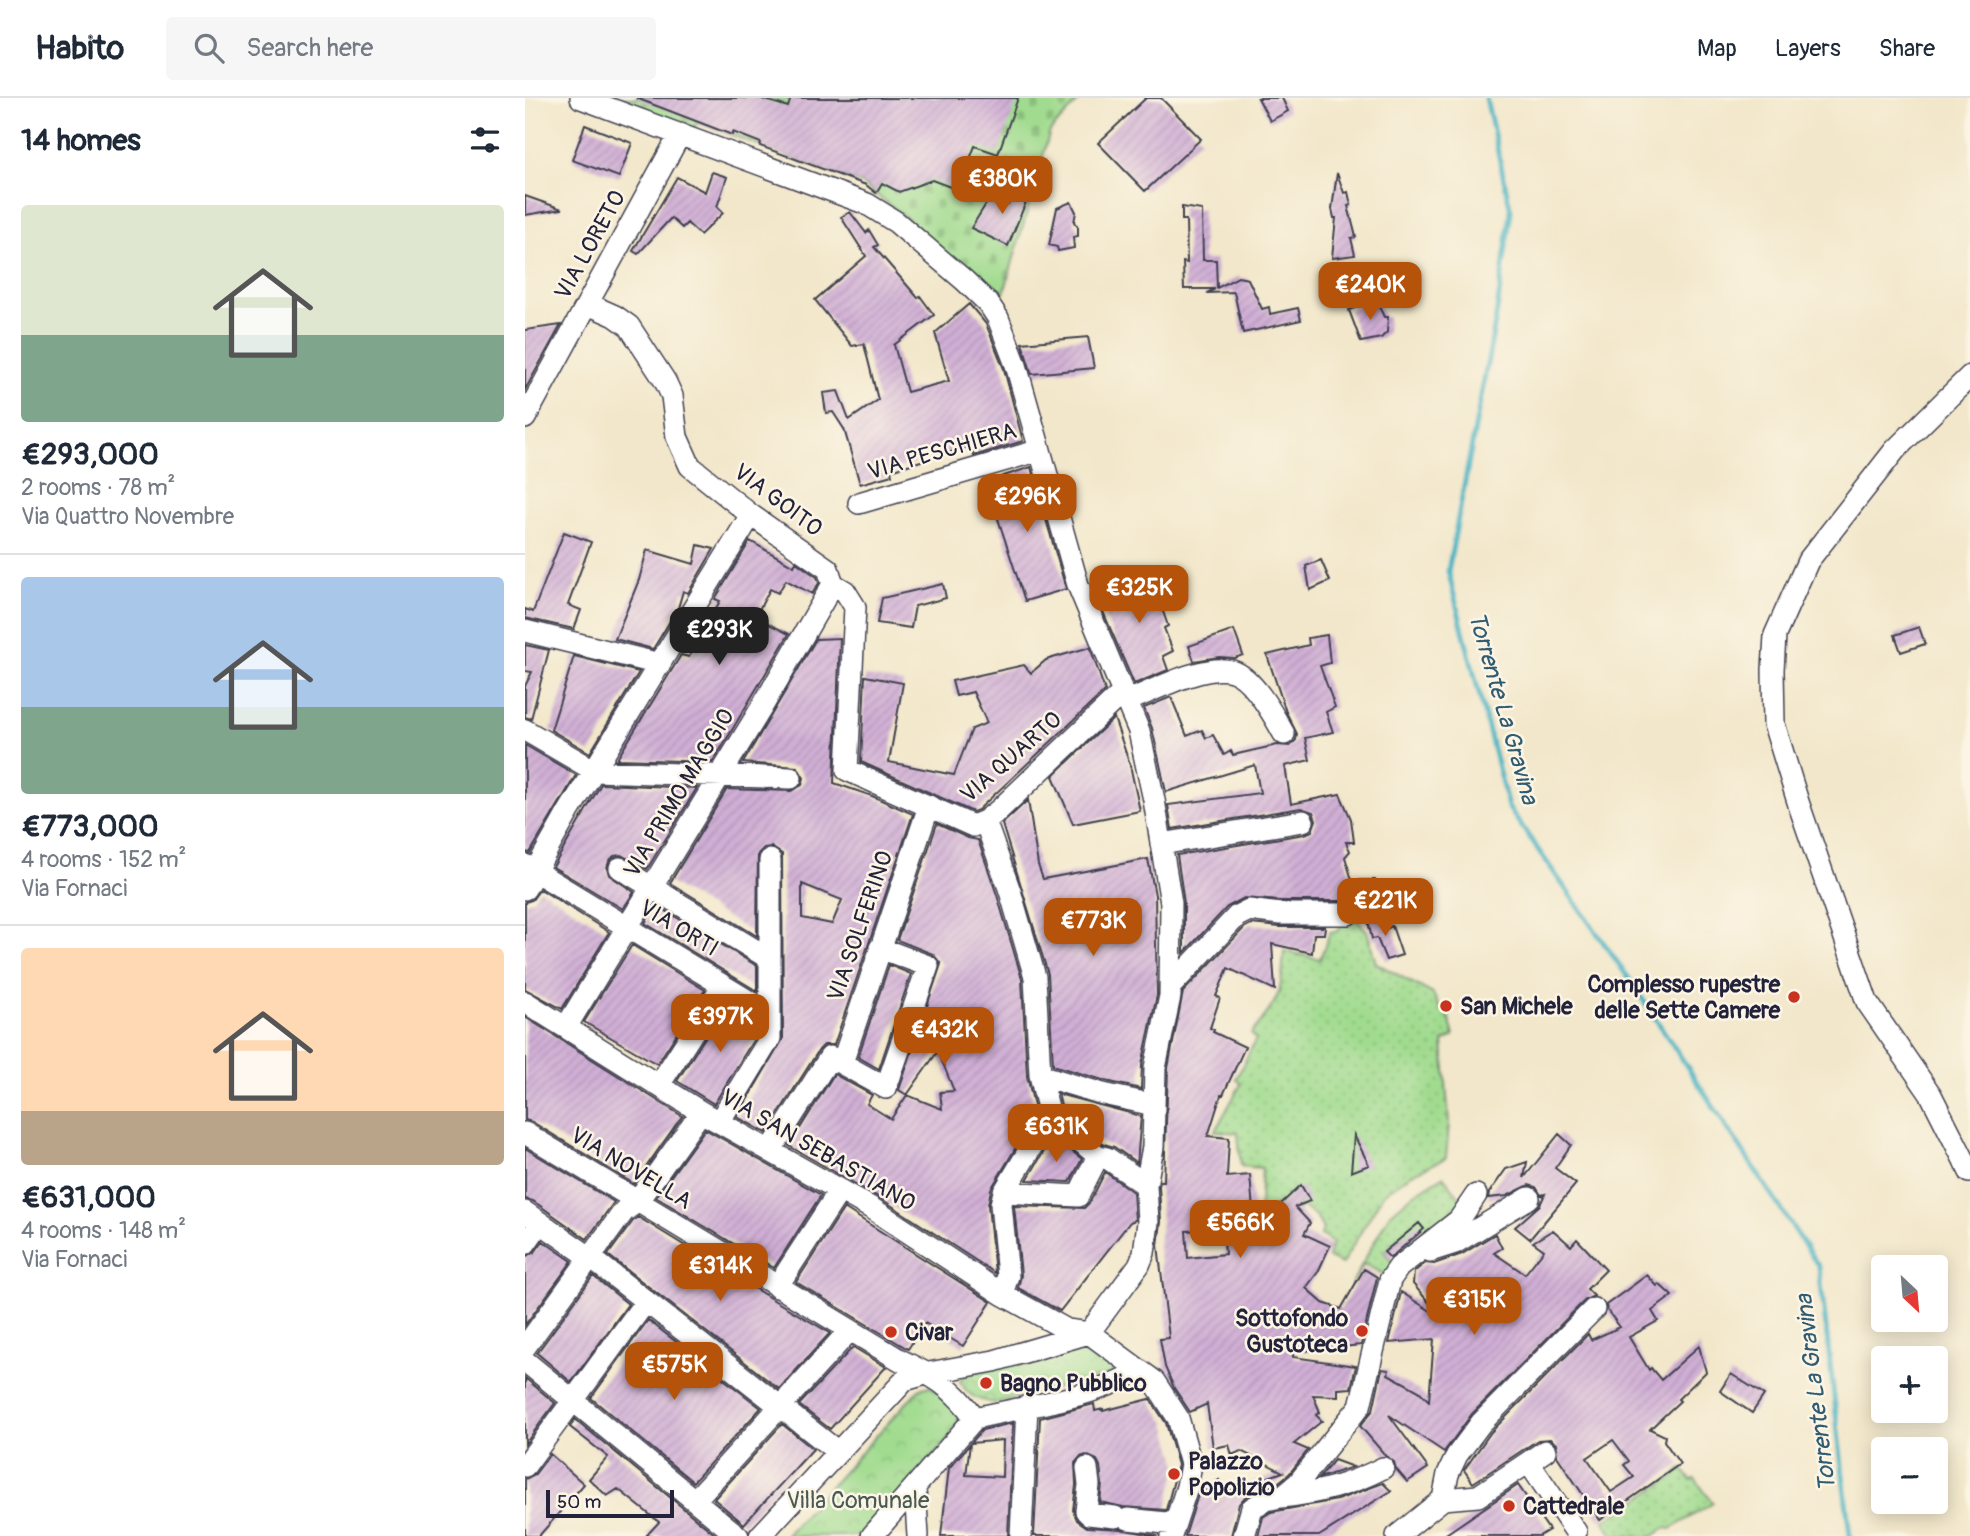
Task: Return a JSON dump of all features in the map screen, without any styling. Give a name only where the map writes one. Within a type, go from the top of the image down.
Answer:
[{"type":"street","points":[[581,98],[867,204],[896,222],[988,303],[1003,328],[1078,585],[1139,732],[1171,903],[1170,987],[1155,1068],[1153,1147],[1146,1185],[1148,1222],[1144,1253],[1139,1265],[1089,1333],[994,1361],[905,1380],[759,1536]]},
{"type":"street","name":"VIA LORETO","points":[[525,418],[533,391],[588,304],[680,134]]},
{"type":"street","name":"VIA GOITO","points":[[588,304],[615,316],[629,326],[672,396],[677,438],[690,466],[751,515],[828,569],[833,584],[845,591],[855,607],[847,770]]},
{"type":"street","points":[[1970,376],[1895,450],[1808,561],[1775,635],[1773,670],[1775,724],[1799,805],[1867,1002],[1931,1095],[1970,1172]]},
{"type":"street","name":"VIA PESCHIERA","points":[[859,503],[1040,450]]},
{"type":"street","points":[[529,875],[751,515]]},
{"type":"street","name":"VIA PRIMO MAGGIO","points":[[566,1027],[762,707],[833,584]]},
{"type":"street","points":[[525,631],[660,664]]},
{"type":"street","points":[[1125,696],[1215,669],[1234,671],[1247,681],[1264,702],[1284,734]]},
{"type":"street","name":"VIA QUARTO","points":[[847,770],[973,825],[985,821],[1125,696]]},
{"type":"street","points":[[525,730],[595,771],[791,778]]},
{"type":"street","name":"VIA SOLFERINO","points":[[770,1151],[836,1060],[880,948],[929,806]]},
{"type":"street","points":[[985,821],[1010,891],[1035,977],[1040,1075],[1050,1116],[1098,1156],[1107,1157],[1146,1185]]},
{"type":"street","points":[[1161,844],[1303,821]]},
{"type":"street","points":[[525,1347],[624,1211],[637,1202],[710,1117],[770,1038],[770,860]]},
{"type":"street","points":[[620,868],[770,959]]},
{"type":"street","name":"VIA ORTI","points":[[529,875],[628,928],[770,1014]]},
{"type":"street","points":[[1170,987],[1237,916],[1249,910],[1280,914],[1348,914]]},
{"type":"street","points":[[836,1060],[886,1088],[928,966],[880,948]]},
{"type":"street","points":[[659,1085],[723,985]]},
{"type":"street","name":"VIA SAN SEBASTIANO","points":[[525,1002],[710,1117],[873,1209],[1002,1294],[1067,1330],[1089,1333]]},
{"type":"street","points":[[1040,1075],[1103,1094],[1154,1105]]},
{"type":"street","points":[[1002,1294],[1008,1276],[1001,1204],[1004,1192],[1050,1116]]},
{"type":"street","name":"VIA NOVELLA","points":[[525,1133],[900,1360],[929,1373],[949,1386],[975,1418]]},
{"type":"street","points":[[1004,1192],[1078,1196],[1098,1156]]},
{"type":"street","points":[[778,1287],[840,1191]]},
{"type":"street","points":[[1281,1497],[1298,1483],[1360,1406],[1390,1280],[1399,1267],[1459,1220],[1476,1195]]},
{"type":"street","points":[[1417,1254],[1455,1243],[1529,1198]]},
{"type":"street","points":[[525,1244],[533,1217],[591,1258],[838,1452]]},
{"type":"street","points":[[525,1466],[646,1301]]},
{"type":"street","points":[[1443,1499],[1448,1474],[1457,1455],[1481,1423],[1594,1309]]},
{"type":"street","points":[[695,1500],[850,1330]]},
{"type":"street","points":[[1087,1468],[1089,1485],[1086,1511],[1089,1514],[1173,1530],[1187,1487],[1191,1464],[1178,1418],[1154,1381],[1089,1333]]},
{"type":"street","points":[[525,1361],[738,1536]]},
{"type":"street","points":[[872,1536],[975,1418],[1100,1389],[1122,1381],[1139,1370]]},
{"type":"street","points":[[1021,1536],[1027,1406]]},
{"type":"street","points":[[1397,1536],[1443,1499],[1478,1496],[1537,1457],[1576,1532]]},
{"type":"street","points":[[1244,1536],[1252,1508],[1266,1500],[1316,1493],[1353,1483],[1383,1468]]},
{"type":"street","points":[[915,1488],[918,1536]]},
{"type":"green space","points":[[615,98],[1082,98],[1050,131],[1004,293],[943,251],[862,184],[697,122],[694,129]]},
{"type":"green space","points":[[1345,919],[1356,919],[1367,931],[1376,963],[1433,994],[1439,1007],[1446,1007],[1454,1036],[1443,1042],[1449,1123],[1446,1158],[1412,1174],[1384,1193],[1342,1264],[1328,1258],[1332,1243],[1321,1235],[1323,1229],[1316,1216],[1302,1207],[1292,1215],[1275,1206],[1259,1219],[1262,1168],[1241,1166],[1238,1133],[1215,1131],[1241,1084],[1236,1079],[1256,1039],[1251,1034],[1277,996],[1282,979],[1284,951],[1320,959],[1330,932],[1338,931]]},
{"type":"green space","points":[[1443,1176],[1462,1200],[1461,1204],[1409,1248],[1400,1237],[1384,1252],[1394,1264],[1387,1276],[1364,1264],[1351,1285],[1389,1215],[1410,1197]]},
{"type":"green space","points":[[1078,1344],[1106,1354],[1116,1368],[1112,1374],[994,1403],[974,1396],[960,1381],[967,1374]]},
{"type":"green space","name":"Villa Comunale","points":[[930,1386],[959,1407],[955,1430],[865,1536],[785,1536],[919,1389]]},
{"type":"green space","points":[[1682,1468],[1691,1480],[1695,1479],[1713,1503],[1671,1529],[1665,1528],[1653,1536],[1614,1536],[1604,1521],[1676,1475]]},
{"type":"building","points":[[636,98],[759,98],[788,107],[791,98],[1018,98],[998,154],[975,146],[958,190],[932,180],[899,192],[882,183],[876,193],[866,185],[760,146],[761,143],[733,132],[732,135]]},
{"type":"building","points":[[1146,98],[1161,98],[1201,139],[1145,191],[1098,143]]},
{"type":"building","points":[[1258,98],[1282,98],[1288,111],[1270,121]]},
{"type":"building","points":[[585,125],[632,143],[619,177],[572,160]]},
{"type":"building","points":[[712,172],[727,177],[717,207],[723,213],[700,235],[687,223],[682,228],[671,218],[638,254],[633,251],[677,177],[705,192]]},
{"type":"building","points":[[1337,173],[1344,193],[1348,192],[1351,205],[1348,206],[1356,237],[1351,238],[1355,255],[1332,258],[1336,218],[1332,209]]},
{"type":"building","points":[[1020,182],[1032,187],[1008,246],[971,228],[991,196],[1008,205]]},
{"type":"building","points":[[525,196],[562,209],[525,215]]},
{"type":"building","points":[[1071,202],[1076,212],[1074,222],[1078,227],[1078,236],[1073,237],[1074,248],[1058,251],[1057,247],[1049,245],[1057,208]]},
{"type":"building","points":[[1182,207],[1202,210],[1203,260],[1216,260],[1217,288],[1238,277],[1248,279],[1262,309],[1269,307],[1270,314],[1298,308],[1301,320],[1243,333],[1234,292],[1207,293],[1215,289],[1184,289],[1183,262],[1187,263],[1186,220],[1182,220]]},
{"type":"building","points":[[850,212],[866,233],[869,230],[878,245],[874,247],[934,315],[894,345],[907,392],[949,381],[935,333],[969,304],[986,324],[1004,369],[1023,441],[974,456],[971,446],[891,470],[892,475],[860,484],[844,429],[833,412],[826,413],[823,393],[838,391],[849,420],[878,400],[864,344],[852,346],[815,300],[866,256],[841,217]]},
{"type":"building","points":[[1376,300],[1384,317],[1388,317],[1387,332],[1381,338],[1361,342],[1349,310]]},
{"type":"building","points":[[561,325],[525,390],[525,330]]},
{"type":"building","points":[[1088,337],[1094,368],[1032,374],[1022,343]]},
{"type":"building","points":[[1031,467],[1066,589],[1025,601],[986,482]]},
{"type":"building","points":[[564,532],[591,542],[568,605],[581,610],[574,629],[525,618],[525,609],[533,612]]},
{"type":"building","points":[[750,541],[794,566],[796,562],[817,577],[819,583],[812,594],[786,580],[778,593],[770,589],[755,617],[789,634],[713,762],[617,759],[681,655],[689,657],[720,601],[715,599]]},
{"type":"building","points":[[698,545],[714,549],[688,593],[683,591],[678,608],[653,649],[615,639],[639,580],[647,550],[694,564]]},
{"type":"building","points":[[1321,560],[1330,581],[1310,590],[1306,566]]},
{"type":"building","points":[[1163,572],[1169,597],[1159,600],[1168,626],[1164,628],[1173,651],[1163,656],[1168,670],[1134,684],[1095,593]]},
{"type":"building","points":[[943,584],[946,598],[915,606],[911,628],[877,623],[882,598]]},
{"type":"building","points":[[1919,627],[1925,644],[1901,652],[1895,635]]},
{"type":"building","points":[[1234,630],[1243,655],[1194,661],[1189,646]]},
{"type":"building","points":[[1327,635],[1330,663],[1320,666],[1335,707],[1326,712],[1333,732],[1305,738],[1310,760],[1285,766],[1291,804],[1340,794],[1351,819],[1354,842],[1346,842],[1350,851],[1345,857],[1352,880],[1375,880],[1374,914],[1361,914],[1355,903],[1348,901],[1244,898],[1227,907],[1184,953],[1184,903],[1177,855],[1305,834],[1312,831],[1316,820],[1313,812],[1301,808],[1172,829],[1168,805],[1260,793],[1255,765],[1166,792],[1152,728],[1144,708],[1171,697],[1187,736],[1202,730],[1206,738],[1213,735],[1224,755],[1231,751],[1233,755],[1277,745],[1290,746],[1296,740],[1297,734],[1286,712],[1267,655],[1309,645],[1308,638]]},
{"type":"building","points":[[840,638],[834,783],[913,814],[834,1045],[824,1045],[819,1050],[766,1133],[737,1117],[783,1039],[782,854],[771,847],[764,848],[758,854],[757,936],[670,883],[727,789],[791,791],[802,785],[804,778],[797,767],[743,763],[816,639]],"holes":[[[802,884],[842,900],[832,924],[802,918]]]},
{"type":"building","points":[[525,645],[549,650],[531,719],[525,717],[525,686],[532,672],[525,671]]},
{"type":"building","points":[[1090,647],[1105,691],[978,810],[973,812],[861,762],[865,676],[903,683],[889,762],[954,775],[972,729],[987,723],[973,692],[956,696],[952,681],[1024,665],[1031,673],[1046,660]]},
{"type":"building","points":[[574,656],[639,672],[590,753],[551,730]]},
{"type":"building","points":[[1114,718],[1130,765],[1140,811],[1073,824],[1053,776]]},
{"type":"building","points":[[525,745],[576,775],[530,853],[525,852]]},
{"type":"building","points":[[601,784],[697,788],[647,869],[621,855],[614,856],[609,861],[609,875],[634,892],[623,909],[553,867]]},
{"type":"building","points":[[1028,800],[1038,865],[1043,879],[1148,859],[1155,895],[1157,995],[1142,1065],[1141,1089],[1053,1065],[1048,974],[1002,824]]},
{"type":"building","points":[[937,824],[978,840],[1022,979],[1027,1076],[1036,1114],[991,1189],[988,1205],[995,1273],[880,1198],[789,1146],[834,1074],[872,1095],[867,1104],[891,1119],[907,1095],[899,1090],[941,964],[933,954],[897,940]],"holes":[[[938,1051],[954,1091],[940,1092],[942,1109],[907,1095]]]},
{"type":"building","points":[[540,889],[609,932],[562,1009],[525,989],[525,902],[532,900]]},
{"type":"building","points":[[656,905],[757,966],[757,991],[645,923]]},
{"type":"building","points":[[1382,914],[1386,929],[1392,926],[1402,955],[1386,960],[1377,938],[1372,939],[1368,921]]},
{"type":"building","points":[[1251,924],[1325,927],[1324,934],[1314,934],[1312,953],[1272,944],[1275,990],[1228,968],[1216,996],[1220,998],[1210,1028],[1245,1047],[1221,1095],[1208,1136],[1229,1138],[1227,1177],[1250,1175],[1255,1233],[1268,1216],[1301,1185],[1310,1201],[1295,1207],[1310,1223],[1304,1234],[1330,1246],[1318,1272],[1306,1288],[1323,1303],[1341,1309],[1364,1269],[1377,1277],[1361,1345],[1293,1352],[1293,1357],[1356,1366],[1351,1388],[1338,1389],[1338,1396],[1313,1395],[1320,1412],[1316,1415],[1322,1421],[1294,1444],[1308,1450],[1289,1474],[1275,1485],[1260,1488],[1245,1497],[1239,1504],[1231,1536],[1185,1536],[1198,1495],[1219,1480],[1226,1492],[1283,1472],[1241,1451],[1232,1455],[1229,1445],[1213,1448],[1207,1404],[1190,1412],[1174,1388],[1165,1367],[1160,1339],[1169,1338],[1158,1245],[1161,1222],[1159,1186],[1160,1181],[1164,1181],[1168,1068],[1183,992],[1245,927]],"holes":[[[1223,1228],[1225,1254],[1188,1258],[1186,1231]]]},
{"type":"building","points":[[632,945],[705,990],[657,1064],[584,1022]]},
{"type":"building","points":[[889,965],[911,974],[879,1069],[858,1057]]},
{"type":"building","points":[[727,1003],[757,1021],[757,1034],[714,1104],[677,1081]]},
{"type":"building","points":[[525,1017],[682,1116],[634,1184],[525,1120]]},
{"type":"building","points":[[1058,1094],[1141,1116],[1137,1163],[1114,1147],[1104,1144],[1062,1109]]},
{"type":"building","points":[[705,1129],[821,1195],[774,1268],[656,1197]]},
{"type":"building","points":[[1559,1134],[1571,1145],[1555,1168],[1576,1184],[1530,1239],[1515,1227],[1540,1205],[1545,1194],[1541,1195],[1536,1187],[1529,1185],[1507,1196],[1488,1198],[1489,1193],[1506,1169],[1527,1162],[1524,1178]]},
{"type":"building","points":[[1354,1135],[1369,1165],[1351,1172]]},
{"type":"building","points":[[1053,1136],[1082,1159],[1070,1182],[1027,1180]]},
{"type":"building","points":[[525,1148],[614,1202],[587,1239],[533,1201],[525,1199]]},
{"type":"building","points":[[1105,1172],[1133,1192],[1135,1220],[1130,1222],[1060,1311],[1018,1288],[1021,1275],[1014,1206],[1084,1208],[1090,1202]]},
{"type":"building","points":[[844,1208],[991,1302],[963,1346],[925,1323],[908,1349],[796,1282]]},
{"type":"building","points":[[638,1217],[830,1333],[779,1389],[608,1255]]},
{"type":"building","points":[[1419,1223],[1424,1229],[1390,1258],[1384,1252]]},
{"type":"building","points":[[1553,1230],[1571,1246],[1577,1239],[1606,1270],[1587,1289],[1594,1296],[1585,1300],[1472,1414],[1444,1452],[1389,1415],[1428,1468],[1407,1482],[1396,1469],[1394,1462],[1360,1426],[1373,1410],[1382,1369],[1389,1370],[1388,1374],[1419,1391],[1429,1401],[1434,1339],[1389,1343],[1401,1292],[1443,1319],[1413,1284],[1414,1272],[1425,1263],[1434,1264],[1462,1254],[1495,1234],[1502,1248],[1494,1253],[1525,1274],[1544,1250],[1533,1242]]},
{"type":"building","points":[[543,1241],[572,1261],[525,1325],[525,1257],[535,1252]]},
{"type":"building","points":[[1647,1275],[1672,1296],[1652,1311],[1658,1321],[1629,1337],[1649,1370],[1651,1368],[1661,1380],[1699,1346],[1706,1372],[1650,1429],[1665,1436],[1664,1441],[1680,1464],[1600,1520],[1557,1456],[1556,1444],[1550,1439],[1538,1440],[1473,1483],[1464,1470],[1491,1432],[1588,1334],[1591,1340],[1620,1327],[1606,1305]],"holes":[[[1613,1440],[1629,1461],[1624,1465],[1634,1477],[1611,1492],[1587,1458]]]},
{"type":"building","points":[[593,1276],[628,1304],[571,1382],[537,1353]]},
{"type":"building","points":[[648,1320],[761,1408],[693,1482],[591,1398]]},
{"type":"building","points":[[853,1347],[886,1367],[830,1429],[799,1405]]},
{"type":"building","points":[[1731,1374],[1764,1395],[1752,1413],[1720,1391]]},
{"type":"building","points":[[525,1378],[555,1403],[525,1444]]},
{"type":"building","points":[[1150,1399],[1166,1423],[1178,1465],[1166,1510],[1123,1507],[1100,1502],[1100,1466],[1097,1460],[1086,1455],[1075,1463],[1073,1510],[1077,1520],[1087,1527],[1120,1529],[1158,1536],[1034,1536],[1040,1418],[1094,1404],[1095,1411],[1103,1411]]},
{"type":"building","points":[[575,1419],[717,1536],[646,1536],[659,1522],[618,1489],[607,1496],[589,1479],[608,1457],[570,1427]]},
{"type":"building","points":[[1013,1423],[1008,1536],[941,1536],[949,1468],[970,1444],[966,1475],[1002,1477],[1003,1440],[971,1443],[982,1430]]},
{"type":"building","points":[[782,1424],[813,1449],[744,1524],[714,1499]]},
{"type":"building","points":[[550,1454],[584,1484],[539,1536],[525,1536],[525,1479],[535,1474]]},
{"type":"building","points":[[1334,1460],[1353,1467],[1319,1478]]},
{"type":"building","points":[[1383,1483],[1391,1491],[1319,1536],[1258,1536],[1263,1517],[1271,1512],[1337,1500]]},
{"type":"building","name":"Cattedrale","points":[[1518,1485],[1549,1530],[1539,1536],[1443,1536]]},
{"type":"waterway","name":"Torrente La Gravina","points":[[1486,98],[1511,211],[1496,317],[1448,571],[1508,807],[1632,983],[1819,1267],[1850,1536]]},
{"type":"place","name":"Complesso rupestre delle Sette Camere","points":[[1794,997]]},
{"type":"place","name":"San Michele","points":[[1446,1006]]},
{"type":"place","name":"Sottofondo Gustoteca","points":[[1362,1331]]},
{"type":"place","name":"Civar","points":[[891,1332]]},
{"type":"place","name":"Bagno Pubblico","points":[[986,1383]]},
{"type":"place","name":"Palazzo Popolizio","points":[[1174,1474]]},
{"type":"place","name":"Cattedrale","points":[[1509,1506]]}]
